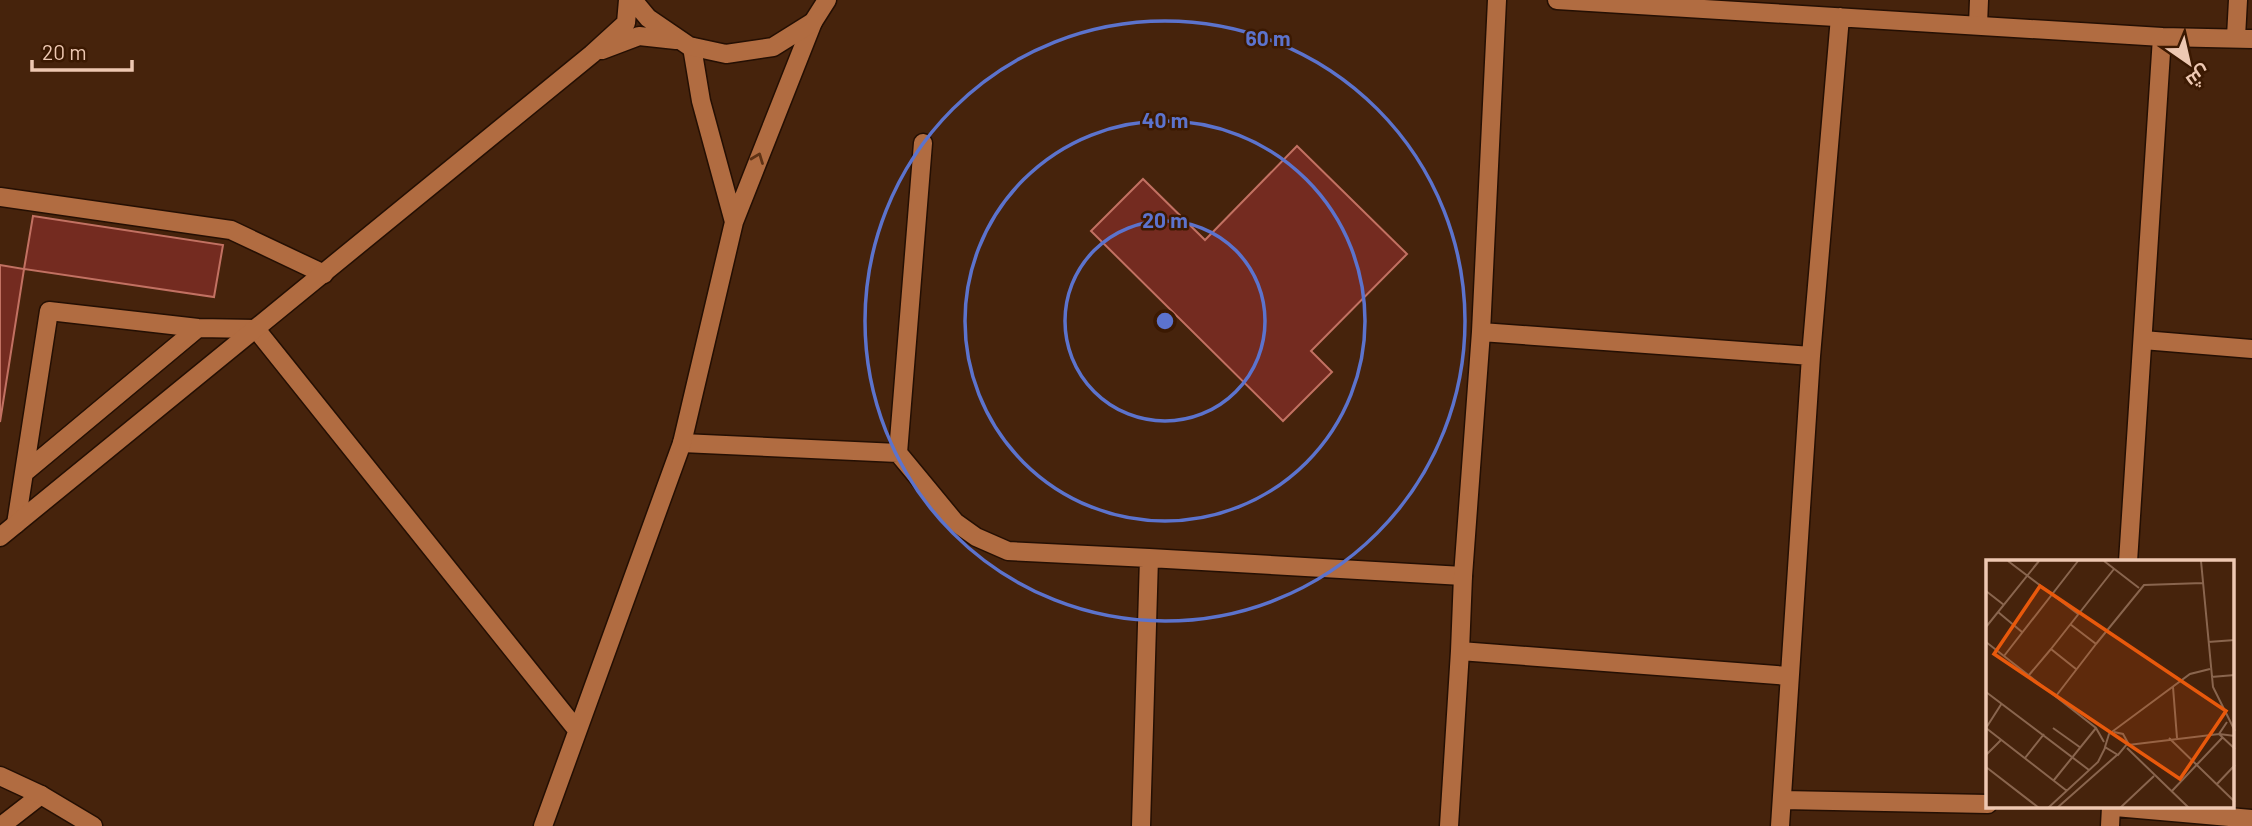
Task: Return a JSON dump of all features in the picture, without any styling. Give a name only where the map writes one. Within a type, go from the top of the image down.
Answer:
[{"type":"street","points":[[630,0],[648,18],[685,43],[734,222]]},
{"type":"street","points":[[0,537],[592,54],[626,23],[630,0]]},
{"type":"street","points":[[543,826],[682,443],[734,222],[813,22],[828,0]]},
{"type":"street","points":[[1449,826],[1463,576],[1481,331],[1497,0]]},
{"type":"street","points":[[1557,0],[2162,37],[2244,38],[2238,0]]},
{"type":"street","points":[[1978,25],[1979,0]]},
{"type":"street","points":[[1780,826],[1811,356],[1840,17]]},
{"type":"street","points":[[592,54],[639,36],[685,43],[726,54],[773,47],[813,22]]},
{"type":"street","points":[[2128,560],[2162,37]]},
{"type":"street","points":[[923,143],[898,453],[955,522],[976,537],[1008,551],[1463,576]]},
{"type":"street","points":[[0,197],[231,230],[324,274]]},
{"type":"street","points":[[16,524],[49,311],[198,328],[256,329]]},
{"type":"street","points":[[24,473],[198,328]]},
{"type":"street","points":[[256,329],[577,730]]},
{"type":"street","points":[[1481,331],[1811,356]]},
{"type":"street","points":[[2143,340],[2252,349]]},
{"type":"street","points":[[682,443],[898,453]]},
{"type":"street","points":[[1141,826],[1149,558]]},
{"type":"street","points":[[1460,652],[1789,676]]},
{"type":"street","points":[[0,776],[41,795],[93,826]]},
{"type":"street","points":[[1,826],[41,795]]},
{"type":"street","points":[[1782,800],[1986,804]]},
{"type":"street","points":[[2109,826],[2113,808]]},
{"type":"street","points":[[2125,808],[2252,819]]},
{"type":"building","points":[[1297,146],[1407,254],[1311,351],[1332,372],[1283,421],[1091,231],[1143,179],[1205,240]]},
{"type":"building","points":[[33,216],[223,245],[214,297],[24,269]]},
{"type":"building","points":[[0,265],[24,269],[0,422]]}]
